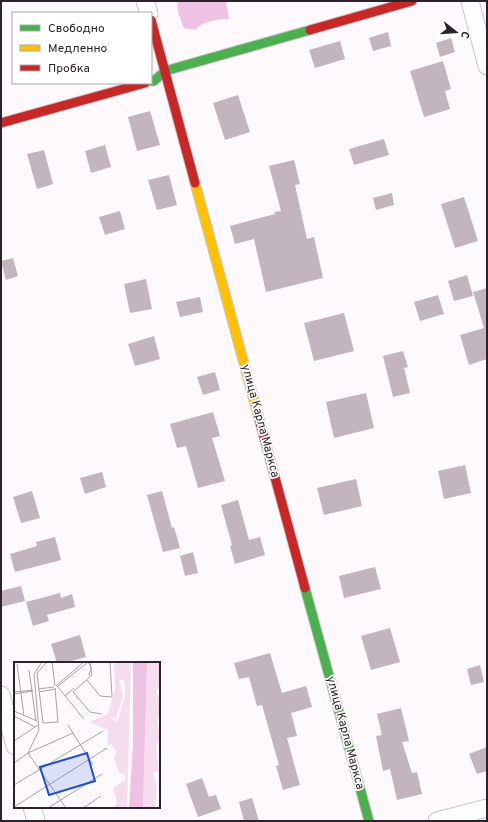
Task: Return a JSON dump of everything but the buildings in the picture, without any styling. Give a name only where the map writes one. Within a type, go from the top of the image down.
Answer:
[{"type":"street","points":[[146,1],[149,12]]},
{"type":"street","points":[[152,81],[154,81],[165,71],[412,1]]},
{"type":"street","points":[[470,1],[487,66]]},
{"type":"street","name":"улица Карла Маркса","points":[[152,24],[369,821]]},
{"type":"street","points":[[1,123],[141,84]]},
{"type":"street","points":[[1,696],[14,742]]},
{"type":"street","points":[[32,808],[36,821]]},
{"type":"street","points":[[437,821],[487,808]]},
{"type":"shaded area","points":[[177,1],[226,1],[229,19],[215,20],[202,24],[195,30],[184,28],[178,12]]},
{"type":"traffic: fast","points":[[152,81],[154,81],[165,71],[310,30]]},
{"type":"traffic: fast","points":[[305,588],[369,821]]},
{"type":"traffic: slow","points":[[195,183],[258,415]]},
{"type":"traffic: jam","points":[[310,30],[412,1]]},
{"type":"traffic: jam","points":[[152,24],[195,183]]},
{"type":"traffic: jam","points":[[1,123],[141,84]]},
{"type":"traffic: jam","points":[[258,415],[305,588]]}]
